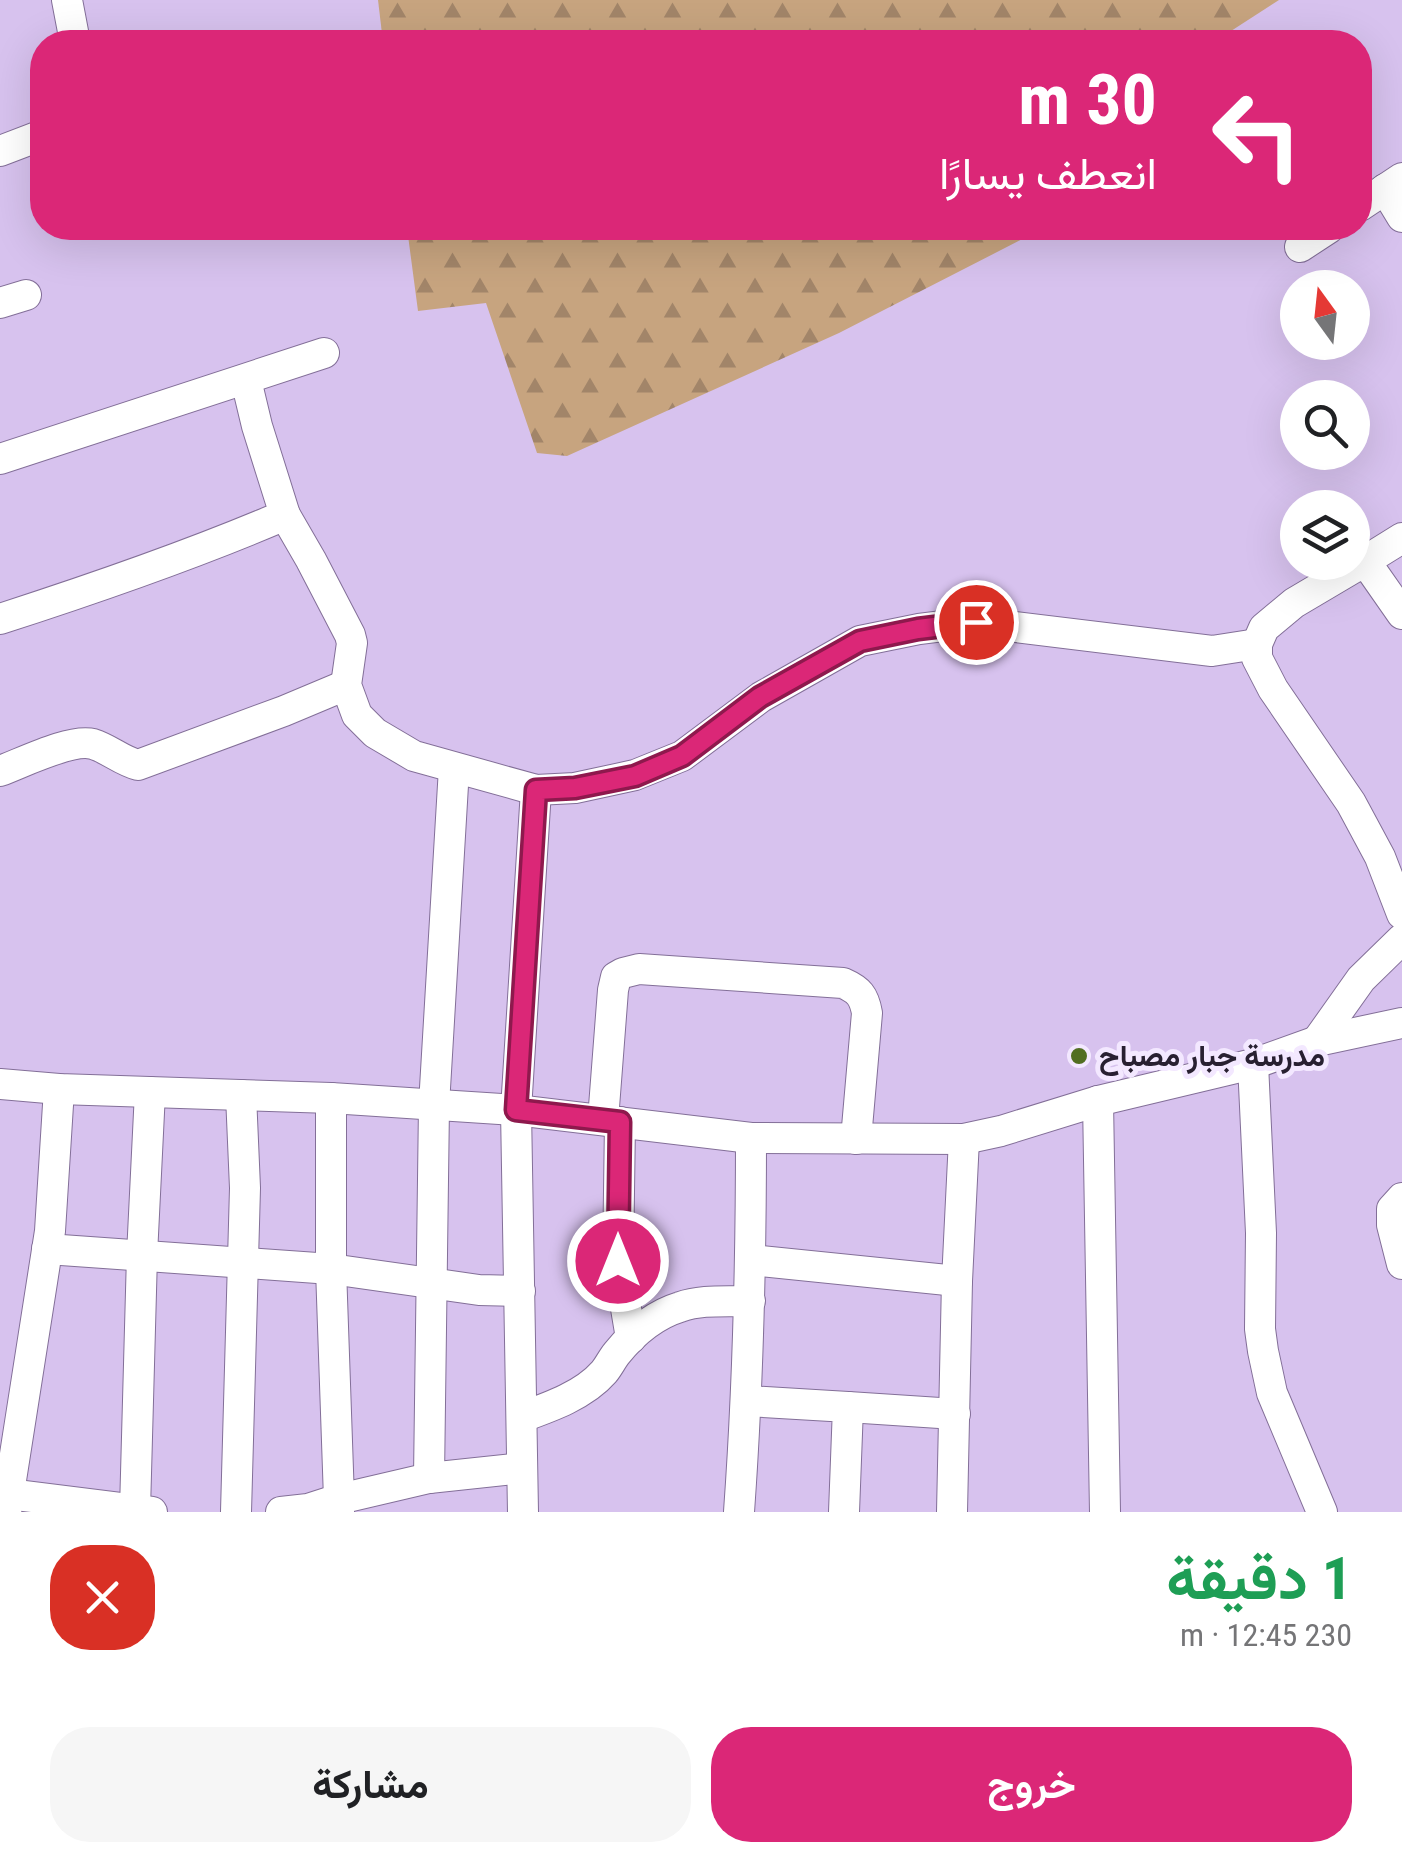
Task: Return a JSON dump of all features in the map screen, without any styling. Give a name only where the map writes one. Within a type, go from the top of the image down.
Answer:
[{"type":"street","points":[[67,0],[73,30]]},
{"type":"street","points":[[0,151],[30,140]]},
{"type":"street","points":[[1382,191],[1402,216]]},
{"type":"street","points":[[1300,247],[1311,240]]},
{"type":"street","points":[[0,459],[324,353]]},
{"type":"street","points":[[246,380],[284,516],[350,634],[346,685],[356,715],[375,733],[414,756],[536,790],[575,788],[635,776],[682,756],[760,697],[860,641],[918,629],[976,622],[1212,651],[1257,644]]},
{"type":"street","points":[[0,619],[228,540],[284,516]]},
{"type":"street","points":[[1370,559],[1402,538]]},
{"type":"street","points":[[1370,569],[1402,614]]},
{"type":"street","points":[[1334,580],[1294,603],[1264,628],[1257,644],[1257,658],[1350,803],[1380,857],[1402,914]]},
{"type":"street","points":[[0,771],[79,743],[98,746],[138,764],[346,685]]},
{"type":"street","points":[[429,1478],[434,1105],[454,768]]},
{"type":"street","points":[[523,1512],[516,1110],[536,790]]},
{"type":"street","points":[[1317,1041],[1361,979],[1402,938]]},
{"type":"street","points":[[630,1338],[618,1261],[611,1121],[612,990],[616,977],[639,969],[843,983],[858,990],[867,1013],[856,1138]]},
{"type":"street","points":[[0,1084],[59,1090],[331,1098],[516,1110],[751,1138],[964,1139],[1001,1132],[1098,1101],[1253,1064],[1317,1041],[1402,1023]]},
{"type":"street","points":[[1253,1064],[1263,1351],[1272,1393],[1322,1512]]},
{"type":"street","points":[[59,1090],[47,1249],[7,1503],[145,1511],[142,1255],[150,1092]]},
{"type":"street","points":[[236,1512],[245,1188],[242,1095]]},
{"type":"street","points":[[331,1098],[331,1269],[339,1505]]},
{"type":"street","points":[[1098,1101],[1105,1512]]},
{"type":"street","points":[[739,1512],[747,1401],[751,1138]]},
{"type":"street","points":[[952,1512],[964,1139]]},
{"type":"street","points":[[1402,1198],[1392,1208],[1392,1224],[1402,1264]]},
{"type":"street","points":[[47,1249],[331,1269],[479,1290],[520,1291]]},
{"type":"street","points":[[751,1260],[957,1281]]},
{"type":"street","points":[[522,1416],[550,1407],[590,1384],[630,1338],[660,1315],[696,1303],[750,1301]]},
{"type":"street","points":[[747,1401],[955,1414]]},
{"type":"street","points":[[844,1512],[848,1407]]},
{"type":"street","points":[[282,1512],[339,1505],[429,1478],[522,1468]]},
{"type":"green space","points":[[378,0],[1279,0],[1233,30],[382,30]]},
{"type":"green space","points":[[409,240],[1021,240],[839,333],[567,456],[537,453],[486,303],[418,311]]},
{"type":"place","name":"مدرسة جبار مصباح","points":[[1079,1056]]},
{"type":"route","points":[[618,1261],[620,1122],[516,1110],[536,790],[575,788],[635,776],[682,756],[760,697],[860,641],[976,622]]}]
